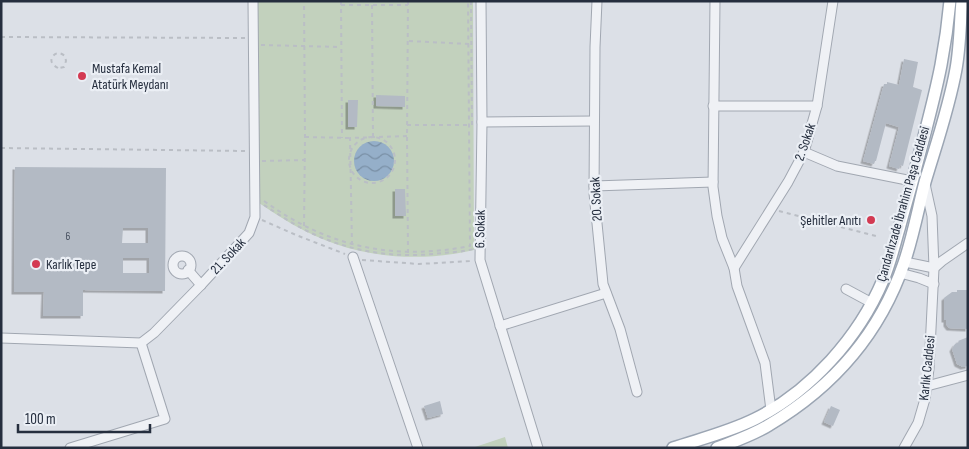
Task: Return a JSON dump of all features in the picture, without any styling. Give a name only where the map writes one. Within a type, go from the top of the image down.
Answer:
[{"type":"main road","name":"Çandarlızade İbrahim Paşa Caddesi","points":[[673,448],[754,419],[791,397],[829,362],[852,334],[872,303],[891,259],[912,181],[941,67],[950,1]]},
{"type":"main road","name":"Çandarlızade İbrahim Paşa Caddesi","points":[[717,448],[744,438],[768,425],[803,402],[829,381],[870,332],[893,293],[905,262],[946,111],[964,23],[962,1]]},
{"type":"main road","points":[[891,259],[905,262]]},
{"type":"street","name":"21. Sokak","points":[[141,343],[154,333],[249,234],[255,217],[254,151],[257,41],[253,1]]},
{"type":"street","name":"6. Sokak","points":[[481,1],[480,260],[538,448]]},
{"type":"street","name":"20. Sokak","points":[[597,1],[594,186],[602,284],[620,329],[638,392]]},
{"type":"street","points":[[715,1],[713,182],[717,216],[720,231],[734,268],[737,286],[765,363],[771,410]]},
{"type":"street","name":"2. Sokak","points":[[734,268],[788,182],[804,152],[817,106],[833,1]]},
{"type":"street","points":[[713,106],[817,106]]},
{"type":"street","points":[[482,122],[594,121]]},
{"type":"street","points":[[804,152],[837,166],[912,181]]},
{"type":"street","points":[[594,186],[713,182]]},
{"type":"street","name":"Karlık Caddesi","points":[[904,448],[918,423],[927,386],[934,268],[932,216],[925,183]]},
{"type":"street","points":[[905,262],[934,268],[968,243]]},
{"type":"street","points":[[352,250],[418,448]]},
{"type":"street","points":[[188,270],[201,285]]},
{"type":"street","points":[[900,273],[934,284]]},
{"type":"street","points":[[846,289],[872,303]]},
{"type":"street","points":[[500,326],[606,293]]},
{"type":"street","points":[[1,338],[141,343],[165,420],[70,448]]},
{"type":"street","points":[[927,386],[968,375]]},
{"type":"path","points":[[304,1],[304,228]]},
{"type":"path","points":[[255,217],[296,236],[352,250],[383,254],[428,255],[473,248],[470,1]]},
{"type":"path","points":[[342,138],[341,3],[372,5],[408,3],[408,254]]},
{"type":"path","points":[[372,5],[373,137]]},
{"type":"path","points":[[1,37],[257,41],[304,46],[341,47]]},
{"type":"path","points":[[408,41],[470,44]]},
{"type":"path","points":[[60,53],[65,56],[66,61],[64,66],[58,68],[51,62],[52,57],[60,53]]},
{"type":"path","points":[[407,125],[471,125]]},
{"type":"path","points":[[305,137],[407,136]]},
{"type":"path","points":[[373,137],[388,143],[394,152],[395,158],[393,168],[387,177],[383,180],[372,182],[362,180],[353,172],[350,162],[351,151],[354,146],[362,139],[373,137]]},
{"type":"path","points":[[350,138],[352,250]]},
{"type":"path","points":[[1,148],[254,151]]},
{"type":"path","points":[[261,161],[305,160]]},
{"type":"path","points":[[263,202],[304,228],[328,237],[352,250],[360,260],[419,264],[480,260]]},
{"type":"path","points":[[778,211],[876,236]]},
{"type":"green space","points":[[257,1],[473,1],[474,250],[453,254],[410,257],[388,256],[367,252],[345,247],[305,231],[259,203]]},
{"type":"green space","points":[[505,437],[508,448],[472,448]]},
{"type":"water","points":[[374,141],[385,144],[391,150],[394,161],[391,172],[385,178],[374,181],[363,178],[357,172],[354,161],[357,150],[363,144]]},
{"type":"building","points":[[904,59],[918,62],[913,87],[922,90],[903,166],[900,165],[899,169],[889,166],[899,127],[886,123],[876,161],[874,164],[863,161],[884,84],[887,84],[887,82],[899,85]]},
{"type":"building","points":[[376,95],[405,96],[405,107],[376,106]]},
{"type":"building","points":[[348,100],[358,100],[357,127],[348,127]]},
{"type":"building","points":[[15,167],[166,168],[165,291],[83,290],[83,316],[43,316],[44,292],[14,292]],"holes":[[[123,228],[148,228],[148,243],[122,243]],[[123,258],[149,258],[149,273],[123,273]]]},
{"type":"building","points":[[395,189],[405,189],[406,216],[395,216]]},
{"type":"building","points":[[957,290],[968,290],[968,329],[949,328],[946,320],[944,320],[944,298],[952,292],[957,292]]},
{"type":"building","points":[[968,337],[968,366],[963,367],[957,364],[952,349],[958,341]]},
{"type":"building","points":[[440,401],[443,414],[428,418],[424,406]]},
{"type":"building","points":[[831,406],[840,410],[833,426],[824,422]]},
{"type":"place","name":"Mustafa Kemal Atatürk Meydanı","points":[[82,76]]},
{"type":"place","name":"Şehitler Anıtı","points":[[871,220]]},
{"type":"place","name":"Karlık Tepe","points":[[36,264]]}]
